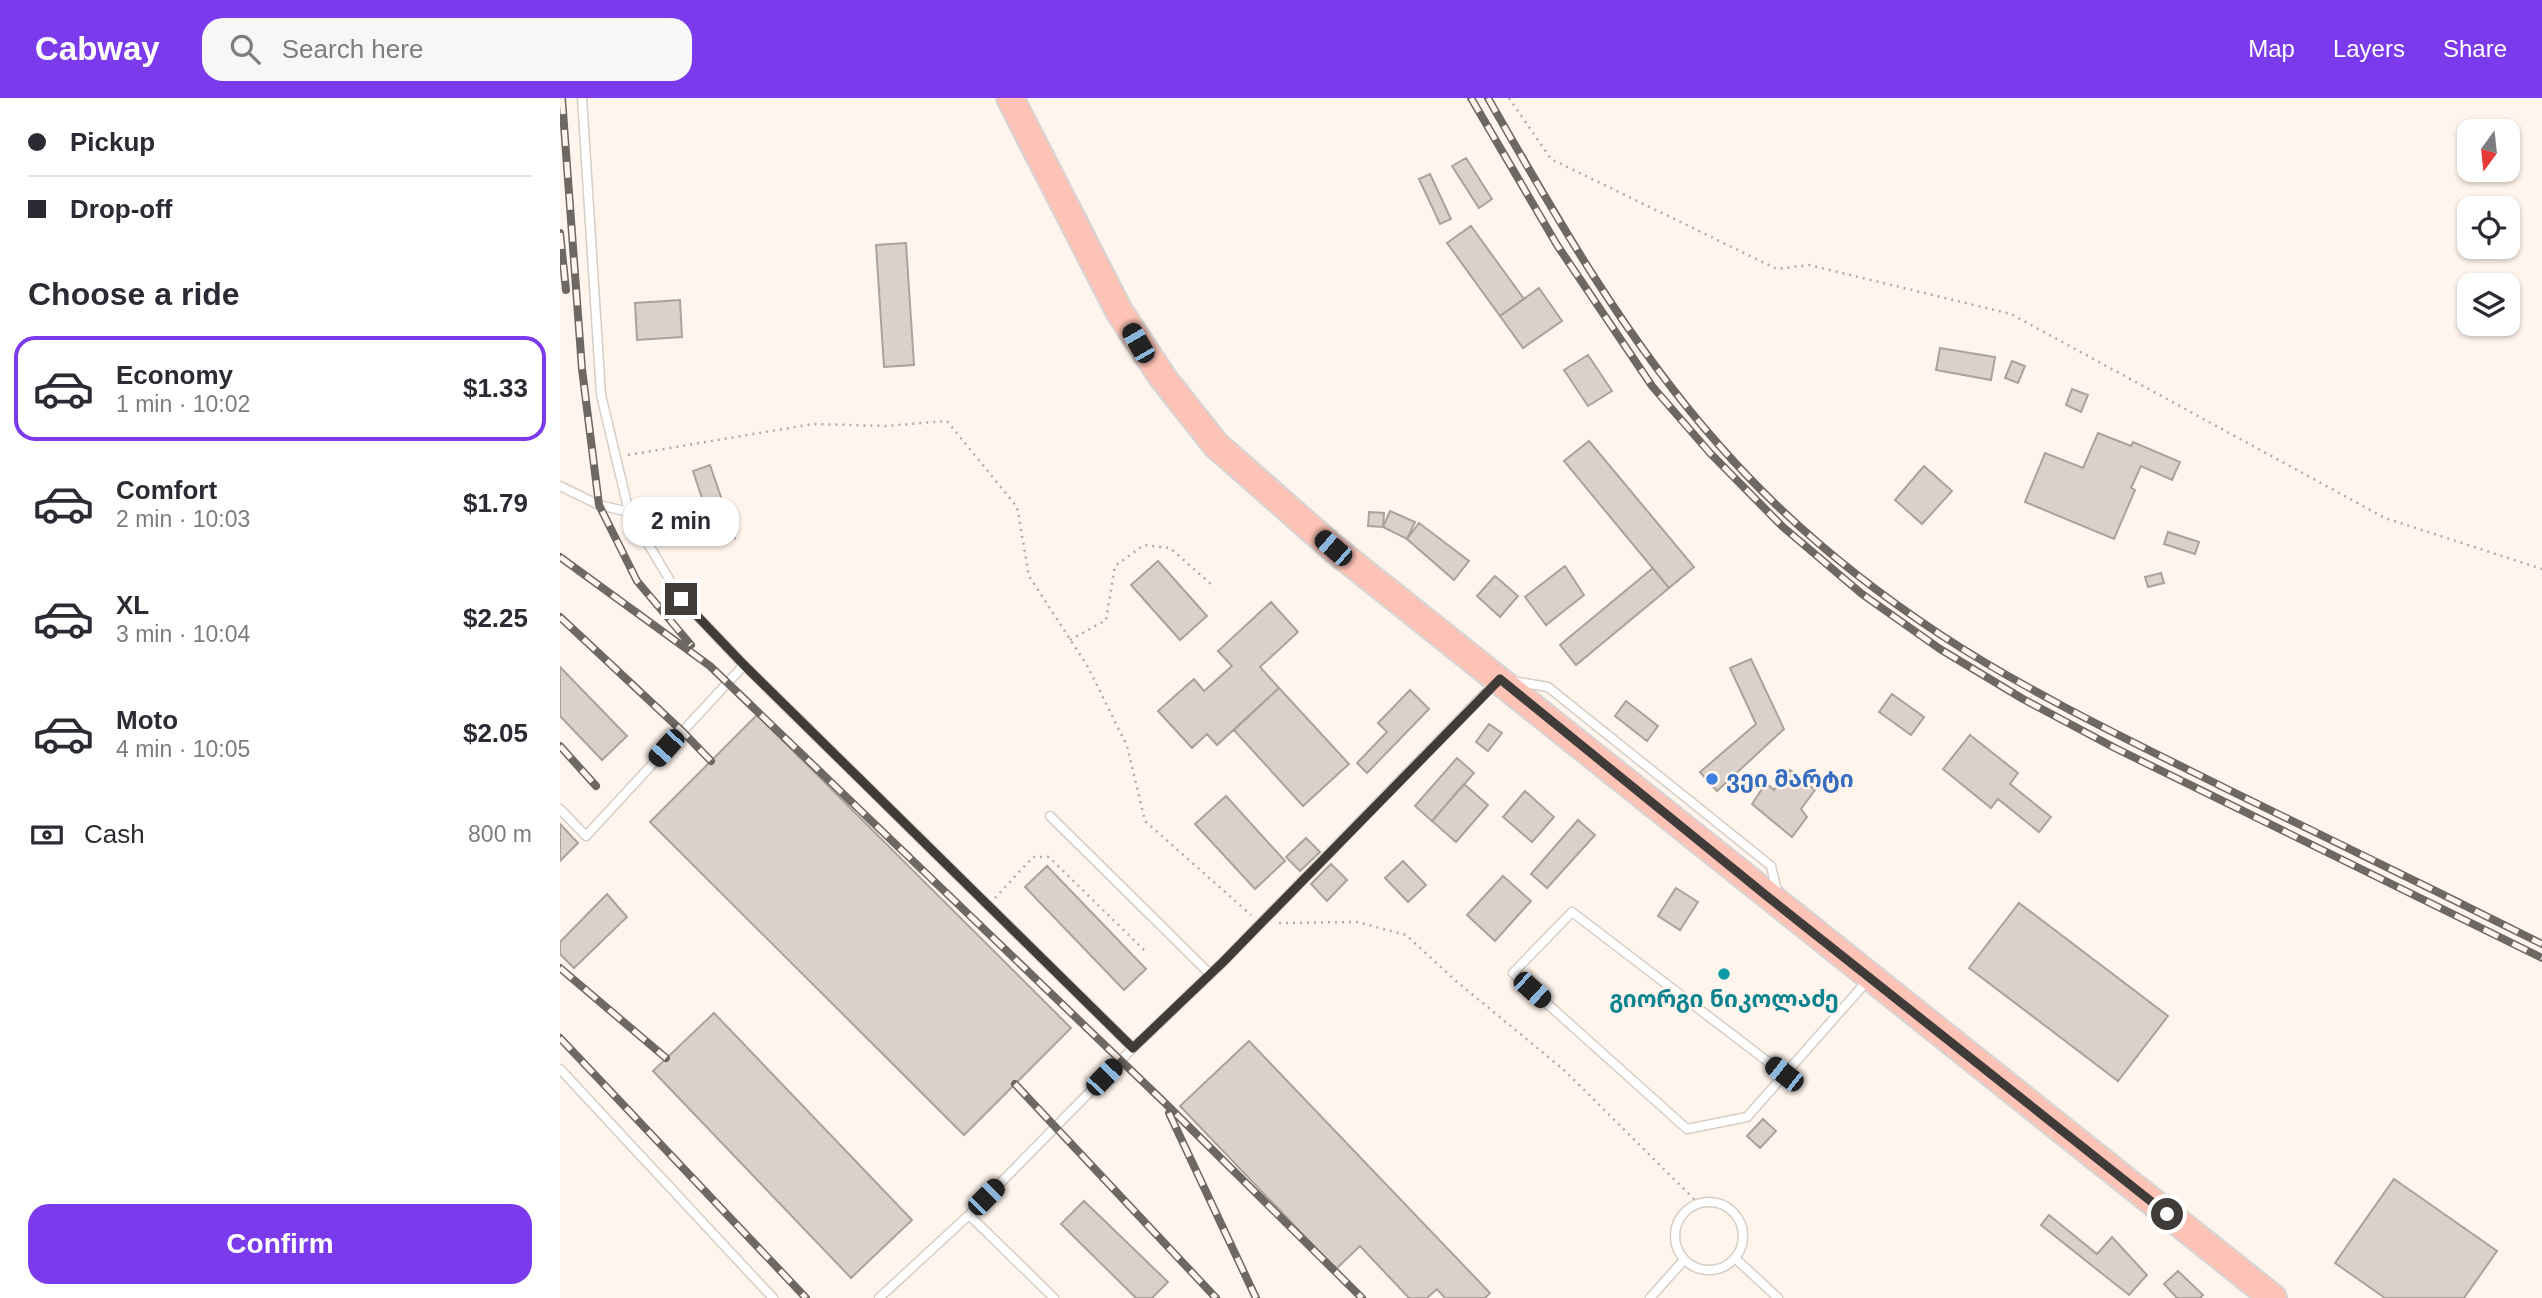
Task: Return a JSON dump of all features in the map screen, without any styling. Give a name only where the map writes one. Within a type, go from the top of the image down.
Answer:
[{"type":"main road","points":[[1010,98],[1069,217],[1138,343],[1216,445],[1333,548],[1500,679],[1678,811],[1782,907],[2273,1298]]},
{"type":"lane","points":[[582,98],[601,395],[629,512],[681,599],[744,665],[1133,1048]]},
{"type":"lane","points":[[562,487],[599,505],[629,512]]},
{"type":"lane","points":[[560,809],[586,836],[744,665]]},
{"type":"lane","points":[[879,1298],[969,1215],[1500,679],[1548,687],[1771,866],[1782,907]]},
{"type":"lane","points":[[1669,784],[1678,811],[1707,815]]},
{"type":"lane","points":[[1050,816],[1210,974]]},
{"type":"lane","points":[[1784,1074],[1572,912],[1513,973],[1687,1129],[1747,1116],[1870,978]]},
{"type":"lane","points":[[560,1069],[773,1298]]},
{"type":"lane","points":[[1709,1201],[1730,1209],[1738,1217],[1744,1238],[1736,1259],[1727,1266],[1709,1271],[1684,1260],[1677,1248],[1675,1235],[1678,1221],[1686,1210],[1698,1203],[1709,1201]]},
{"type":"lane","points":[[969,1215],[1054,1298]]},
{"type":"lane","points":[[1736,1259],[1778,1298]]},
{"type":"lane","points":[[1650,1298],[1684,1260]]},
{"type":"path","points":[[1508,98],[1551,159],[1777,269],[1809,265],[2011,314],[2385,518],[2542,569]]},
{"type":"path","points":[[614,457],[813,424],[886,426],[947,421],[1017,507],[1029,576],[1088,667],[1126,746],[1145,821],[1261,923],[1357,922],[1406,935],[1456,981],[1564,1070],[1698,1203]]},
{"type":"path","points":[[1070,640],[1106,620],[1115,566],[1144,545],[1170,548],[1212,584]]},
{"type":"path","points":[[988,905],[1033,857],[1049,857],[1144,950]]},
{"type":"building","points":[[1466,158],[1492,199],[1479,208],[1452,166]]},
{"type":"building","points":[[1430,174],[1451,219],[1440,224],[1419,179]]},
{"type":"building","points":[[1471,226],[1524,299],[1500,316],[1447,243]]},
{"type":"building","points":[[906,243],[914,365],[884,367],[876,245]]},
{"type":"building","points":[[1539,288],[1562,321],[1523,348],[1500,316]]},
{"type":"building","points":[[680,300],[682,337],[637,340],[635,303]]},
{"type":"building","points":[[1940,348],[1995,357],[1991,380],[1936,370]]},
{"type":"building","points":[[1588,355],[1612,391],[1588,406],[1564,370]]},
{"type":"building","points":[[2012,361],[2025,366],[2018,383],[2005,378]]},
{"type":"building","points":[[2072,389],[2088,395],[2081,412],[2066,405]]},
{"type":"building","points":[[2098,433],[2131,446],[2133,442],[2180,462],[2172,480],[2141,466],[2131,488],[2135,490],[2114,539],[2025,502],[2045,453],[2083,468]]},
{"type":"building","points":[[1589,441],[1694,567],[1669,588],[1564,461]]},
{"type":"building","points":[[710,465],[735,538],[717,543],[693,471]]},
{"type":"building","points":[[1924,466],[1952,491],[1922,524],[1895,500]]},
{"type":"building","points":[[1390,511],[1415,522],[1407,539],[1383,527]]},
{"type":"building","points":[[1369,512],[1384,513],[1383,527],[1368,526]]},
{"type":"building","points":[[1419,523],[1469,561],[1454,580],[1407,539]]},
{"type":"building","points":[[2168,532],[2199,542],[2195,554],[2164,544]]},
{"type":"building","points":[[1158,561],[1207,616],[1180,640],[1131,585]]},
{"type":"building","points":[[1565,566],[1584,595],[1546,625],[1525,597]]},
{"type":"building","points":[[1653,568],[1669,588],[1576,665],[1560,645]]},
{"type":"building","points":[[2161,573],[2164,583],[2148,587],[2145,577]]},
{"type":"building","points":[[1495,576],[1518,596],[1500,617],[1477,596]]},
{"type":"building","points":[[1271,602],[1298,632],[1260,667],[1279,688],[1217,745],[1207,734],[1192,748],[1158,711],[1194,679],[1204,691],[1232,666],[1218,651]]},
{"type":"building","points":[[1751,659],[1784,729],[1717,791],[1700,772],[1756,724],[1730,668]]},
{"type":"building","points":[[560,667],[627,736],[602,760],[560,716]]},
{"type":"building","points":[[1279,688],[1349,764],[1303,806],[1234,730]]},
{"type":"building","points":[[1410,690],[1429,709],[1367,773],[1357,763],[1387,732],[1378,723]]},
{"type":"building","points":[[1892,694],[1924,717],[1911,735],[1879,712]]},
{"type":"building","points":[[1626,701],[1658,726],[1647,741],[1615,716]]},
{"type":"building","points":[[757,715],[1071,1028],[964,1135],[650,822]]},
{"type":"building","points":[[1489,724],[1502,733],[1488,751],[1476,742]]},
{"type":"building","points":[[1970,735],[2018,773],[2010,784],[2051,817],[2039,832],[1998,799],[1991,808],[1943,769]]},
{"type":"building","points":[[1457,758],[1474,773],[1432,821],[1415,806]]},
{"type":"building","points":[[1790,770],[1815,790],[1801,809],[1807,817],[1792,837],[1752,804],[1766,783],[1774,790]]},
{"type":"building","points":[[1464,784],[1488,805],[1456,842],[1432,821]]},
{"type":"building","points":[[1525,791],[1554,817],[1532,842],[1503,817]]},
{"type":"building","points":[[1226,796],[1285,861],[1255,889],[1195,824]]},
{"type":"building","points":[[1578,820],[1595,835],[1547,888],[1531,874]]},
{"type":"building","points":[[560,824],[578,843],[560,861]]},
{"type":"building","points":[[1306,838],[1320,852],[1300,871],[1286,857]]},
{"type":"building","points":[[1403,861],[1426,885],[1408,902],[1385,878]]},
{"type":"building","points":[[1331,864],[1347,880],[1327,901],[1311,884]]},
{"type":"building","points":[[1047,866],[1146,969],[1124,990],[1025,887]]},
{"type":"building","points":[[1503,876],[1531,901],[1495,941],[1467,915]]},
{"type":"building","points":[[1676,888],[1698,902],[1680,930],[1658,916]]},
{"type":"building","points":[[607,894],[627,917],[574,968],[560,954],[560,942]]},
{"type":"building","points":[[2019,903],[2168,1016],[2118,1081],[1969,968]]},
{"type":"building","points":[[714,1013],[912,1220],[851,1278],[653,1071]]},
{"type":"building","points":[[1249,1041],[1490,1293],[1485,1298],[1445,1298],[1437,1289],[1427,1298],[1409,1298],[1360,1246],[1336,1269],[1180,1106]]},
{"type":"building","points":[[1763,1119],[1776,1131],[1760,1148],[1747,1136]]},
{"type":"building","points":[[2394,1179],[2497,1251],[2464,1298],[2385,1298],[2335,1263]]},
{"type":"building","points":[[1084,1201],[1168,1282],[1152,1298],[1136,1298],[1061,1224]]},
{"type":"building","points":[[2049,1215],[2097,1254],[2112,1237],[2147,1275],[2129,1295],[2041,1225]]},
{"type":"building","points":[[2178,1271],[2203,1295],[2200,1298],[2177,1298],[2164,1284]]},
{"type":"railway","points":[[562,98],[582,369],[599,505],[637,581],[691,645]]},
{"type":"railway","points":[[1471,98],[1557,245],[1652,386],[1710,453],[1783,527],[1862,594],[1940,649],[2023,699],[2115,748],[2542,958]]},
{"type":"railway","points":[[1488,98],[1594,277],[1653,364],[1744,472],[1796,523],[1852,571],[1941,635],[2046,697],[2542,944]]},
{"type":"railway","points":[[560,233],[566,290]]},
{"type":"railway","points":[[560,557],[710,666],[1165,1103],[1362,1298]]},
{"type":"railway","points":[[560,617],[711,761]]},
{"type":"railway","points":[[560,746],[596,786]]},
{"type":"railway","points":[[560,968],[666,1058]]},
{"type":"railway","points":[[560,1038],[806,1298]]},
{"type":"railway","points":[[1015,1084],[1216,1298]]},
{"type":"railway","points":[[1169,1113],[1256,1298]]},
{"type":"place","name":"ვეი მარტი","points":[[1712,779]]},
{"type":"place","name":"გიორგი ნიკოლაძე","points":[[1724,974]]},
{"type":"route","points":[[681,599],[744,665],[1133,1048],[1223,962],[1500,679],[1768,897],[2167,1214]]}]
